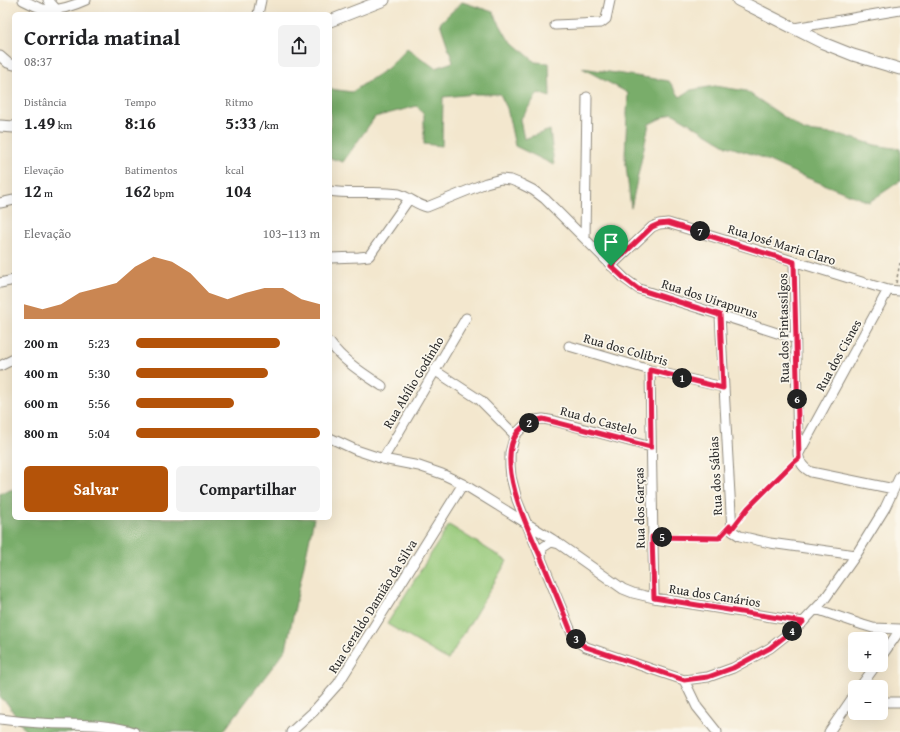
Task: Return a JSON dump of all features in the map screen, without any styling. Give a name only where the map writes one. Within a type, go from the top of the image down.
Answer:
[{"type":"street","points":[[23,0],[43,9],[56,11],[86,0]]},
{"type":"street","points":[[48,0],[56,11]]},
{"type":"street","points":[[258,12],[261,0]]},
{"type":"street","points":[[332,20],[384,0]]},
{"type":"street","points":[[555,25],[601,23],[606,18],[610,0]]},
{"type":"street","points":[[738,0],[823,43],[853,55],[900,69]]},
{"type":"street","points":[[794,28],[900,10]]},
{"type":"street","points":[[0,56],[12,64]]},
{"type":"street","points":[[585,239],[587,97]]},
{"type":"street","points":[[0,126],[12,127]]},
{"type":"street","points":[[332,191],[369,192],[404,196],[427,207],[486,183],[501,179],[511,180],[533,190],[545,199],[611,266]]},
{"type":"street","points":[[332,258],[365,257],[370,255],[409,199]]},
{"type":"street","points":[[0,203],[12,200]]},
{"type":"street","name":"Rua José Maria Claro","points":[[611,266],[652,227],[659,224],[668,223],[794,262],[894,290]]},
{"type":"street","name":"Rua dos Pintassilgos","points":[[794,262],[799,456]]},
{"type":"street","name":"Rua dos Uirapurus","points":[[611,266],[638,289],[796,339]]},
{"type":"street","points":[[0,283],[12,280]]},
{"type":"street","name":"Rua dos Cisnes","points":[[799,456],[894,290]]},
{"type":"street","name":"Rua dos Sábias","points":[[720,315],[731,528],[734,533],[740,536],[770,543],[856,555]]},
{"type":"street","name":"Rua Abílio Godinho","points":[[383,459],[466,318]]},
{"type":"street","points":[[332,346],[354,366],[382,386]]},
{"type":"street","name":"Rua dos Colibris","points":[[569,346],[650,370],[723,388]]},
{"type":"street","points":[[0,366],[12,360]]},
{"type":"street","points":[[434,370],[480,400],[515,435],[510,453],[511,477],[517,500],[570,629],[578,642],[586,647],[684,680],[708,677],[733,668],[770,648],[803,622],[824,600],[856,555],[885,508],[900,476]]},
{"type":"street","name":"Rua dos Garças","points":[[650,370],[654,598]]},
{"type":"street","name":"Rua do Castelo","points":[[515,435],[526,424],[534,420],[543,419],[651,447]]},
{"type":"street","name":"Rua dos Canários","points":[[332,439],[356,450],[383,459],[419,466],[442,474],[463,484],[525,522],[623,589],[632,593],[654,598],[803,622]]},
{"type":"street","points":[[799,456],[803,467],[811,472],[894,489]]},
{"type":"street","name":"Rua Geraldo Damião da Silva","points":[[291,732],[313,712],[338,684],[463,484]]},
{"type":"street","points":[[541,558],[542,548],[552,542],[559,544]]},
{"type":"street","points":[[816,609],[873,628],[900,630]]},
{"type":"street","points":[[888,647],[900,630]]},
{"type":"street","points":[[684,680],[697,707],[717,732]]},
{"type":"street","points":[[888,702],[900,702]]},
{"type":"street","points":[[829,732],[848,706]]},
{"type":"street","points":[[0,719],[28,723],[100,726],[126,729],[134,732]]},
{"type":"path","points":[[894,290],[900,263]]},
{"type":"path","points":[[652,537],[719,538],[731,528],[748,508],[799,456]]},
{"type":"green space","points":[[462,2],[493,12],[507,37],[535,62],[549,63],[550,97],[538,93],[520,120],[524,139],[550,130],[554,165],[515,146],[507,108],[500,94],[475,94],[443,97],[442,146],[424,144],[424,115],[417,106],[375,117],[343,162],[332,159],[332,89],[352,92],[388,68],[407,48],[435,68],[453,62],[440,23]]},
{"type":"green space","points":[[582,68],[669,81],[680,97],[691,90],[715,86],[746,91],[805,131],[842,135],[875,145],[900,149],[900,181],[869,202],[800,175],[758,156],[727,146],[672,113],[649,124],[631,208],[625,157],[628,93]]},
{"type":"green space","points":[[12,490],[12,520],[314,520],[286,649],[223,732],[26,732],[7,703],[0,698],[0,493]]},
{"type":"green space","points":[[449,525],[507,561],[448,660],[387,624]]},
{"type":"route","points":[[668,223],[676,224],[794,262],[799,458],[748,508],[731,530],[730,526],[719,538],[652,537],[654,598],[803,622],[770,648],[733,668],[708,677],[684,680],[586,647],[578,642],[570,629],[525,522],[511,477],[510,453],[512,441],[515,435],[526,424],[534,420],[543,419],[555,421],[651,447],[650,370],[723,388],[720,315],[638,289],[611,266],[630,246],[652,227],[659,224],[668,223]]}]
